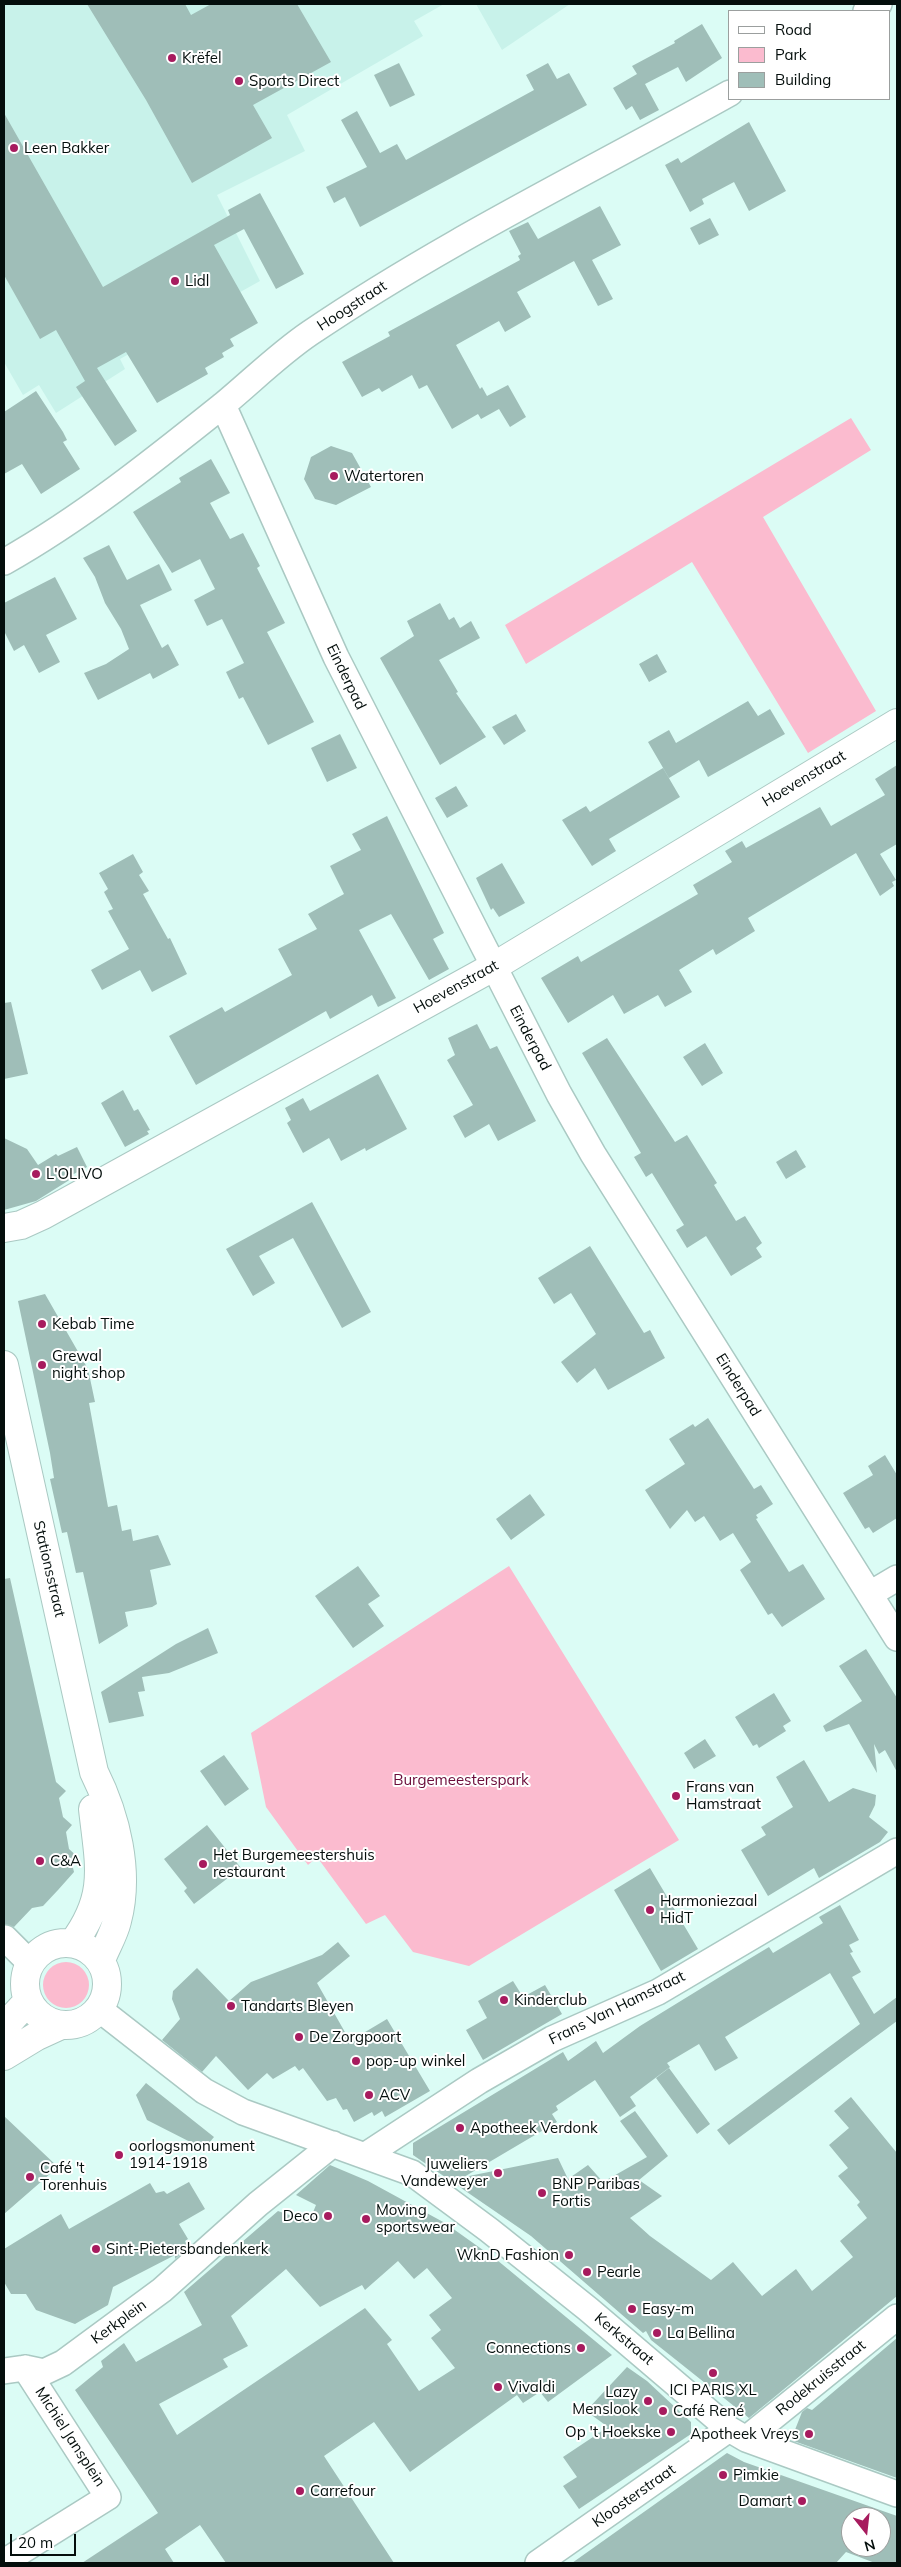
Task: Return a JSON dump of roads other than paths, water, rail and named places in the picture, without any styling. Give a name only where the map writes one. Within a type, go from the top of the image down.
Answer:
[{"type":"main road","name":"Hoevenstraat","points":[[4,1228],[21,1225],[43,1215],[493,967],[897,723]]},
{"type":"main road","name":"Stationsstraat","points":[[4,1366],[94,1772],[106,1796],[115,1830],[122,1891],[117,1922],[101,1960]]},
{"type":"main road","name":"Stationsstraat","points":[[72,1942],[93,1910],[98,1893],[100,1860],[91,1798],[94,1772]]},
{"type":"main road","points":[[4,2056],[37,2036],[61,2025],[75,2024],[88,2019],[99,2009],[108,1990],[108,1979],[101,1960],[88,1948],[72,1942],[56,1943],[41,1950],[30,1963],[25,1982],[28,2001],[36,2013],[48,2021],[61,2025]]},
{"type":"main road","points":[[4,2027],[28,2001]]},
{"type":"street","name":"Hoogstraat","points":[[4,562],[78,517],[223,405],[308,334],[411,268],[504,214],[598,166],[728,94]]},
{"type":"street","name":"Einderpad","points":[[223,405],[336,657],[493,967],[593,1154],[897,1638]]},
{"type":"street","points":[[870,1594],[897,1578]]},
{"type":"street","name":"Frans Van Hamstraat","points":[[366,2155],[479,2081],[552,2039],[658,1992],[897,1851]]},
{"type":"street","points":[[5,1938],[30,1963]]},
{"type":"street","points":[[99,2009],[204,2090],[243,2112],[366,2155]]},
{"type":"street","name":"Kerkplein","points":[[14,2370],[44,2372],[63,2363],[162,2290],[258,2204],[333,2144]]},
{"type":"street","name":"Kerkstraat","points":[[366,2155],[412,2173],[490,2230],[738,2434],[897,2494]]},
{"type":"street","name":"Rodekruisstraat","points":[[738,2434],[897,2316]]},
{"type":"street","name":"Michiel Jansplein","points":[[4,2562],[108,2497],[14,2370]]},
{"type":"street","name":"Kloosterstraat","points":[[538,2563],[738,2434]]},
{"type":"place","name":"Krëfel","points":[[172,58]]},
{"type":"place","name":"Sports Direct","points":[[239,81]]},
{"type":"place","name":"Leen Bakker","points":[[14,148]]},
{"type":"place","name":"Lidl","points":[[175,281]]},
{"type":"place","name":"Watertoren","points":[[334,476]]},
{"type":"place","name":"L'OLIVO","points":[[36,1174]]},
{"type":"place","name":"Kebab Time","points":[[42,1324]]},
{"type":"place","name":"Grewal night shop","points":[[42,1365]]},
{"type":"place","name":"Frans van Hamstraat","points":[[676,1796]]},
{"type":"place","name":"C&A","points":[[40,1861]]},
{"type":"place","name":"Het Burgemeestershuis restaurant","points":[[203,1864]]},
{"type":"place","name":"Harmoniezaal HidT","points":[[650,1910]]},
{"type":"place","name":"Kinderclub","points":[[504,2000]]},
{"type":"place","name":"Tandarts Bleyen","points":[[231,2006]]},
{"type":"place","name":"De Zorgpoort","points":[[299,2037]]},
{"type":"place","name":"pop-up winkel","points":[[356,2061]]},
{"type":"place","name":"ACV","points":[[369,2095]]},
{"type":"place","name":"Apotheek Verdonk","points":[[460,2128]]},
{"type":"place","name":"oorlogsmonument 1914-1918","points":[[119,2155]]},
{"type":"place","name":"Juweliers Vandeweyer","points":[[498,2173]]},
{"type":"place","name":"Café 't Torenhuis","points":[[30,2177]]},
{"type":"place","name":"BNP Paribas Fortis","points":[[542,2193]]},
{"type":"place","name":"Deco","points":[[328,2216]]},
{"type":"place","name":"Moving sportswear","points":[[366,2219]]},
{"type":"place","name":"Sint-Pietersbandenkerk","points":[[96,2249]]},
{"type":"place","name":"WknD Fashion","points":[[569,2255]]},
{"type":"place","name":"Pearle","points":[[587,2272]]},
{"type":"place","name":"Easy-m","points":[[632,2309]]},
{"type":"place","name":"La Bellina","points":[[657,2333]]},
{"type":"place","name":"Connections","points":[[581,2348]]},
{"type":"place","name":"ICI PARIS XL","points":[[713,2373]]},
{"type":"place","name":"Vivaldi","points":[[498,2387]]},
{"type":"place","name":"Lazy Menslook","points":[[648,2401]]},
{"type":"place","name":"Café René","points":[[663,2411]]},
{"type":"place","name":"Op 't Hoekske","points":[[671,2432]]},
{"type":"place","name":"Apotheek Vreys","points":[[809,2434]]},
{"type":"place","name":"Pimkie","points":[[723,2475]]},
{"type":"place","name":"Carrefour","points":[[300,2491]]},
{"type":"place","name":"Damart","points":[[802,2501]]},
{"type":"park label","name":"Burgemeesterspark","points":[[461,1780]]}]
